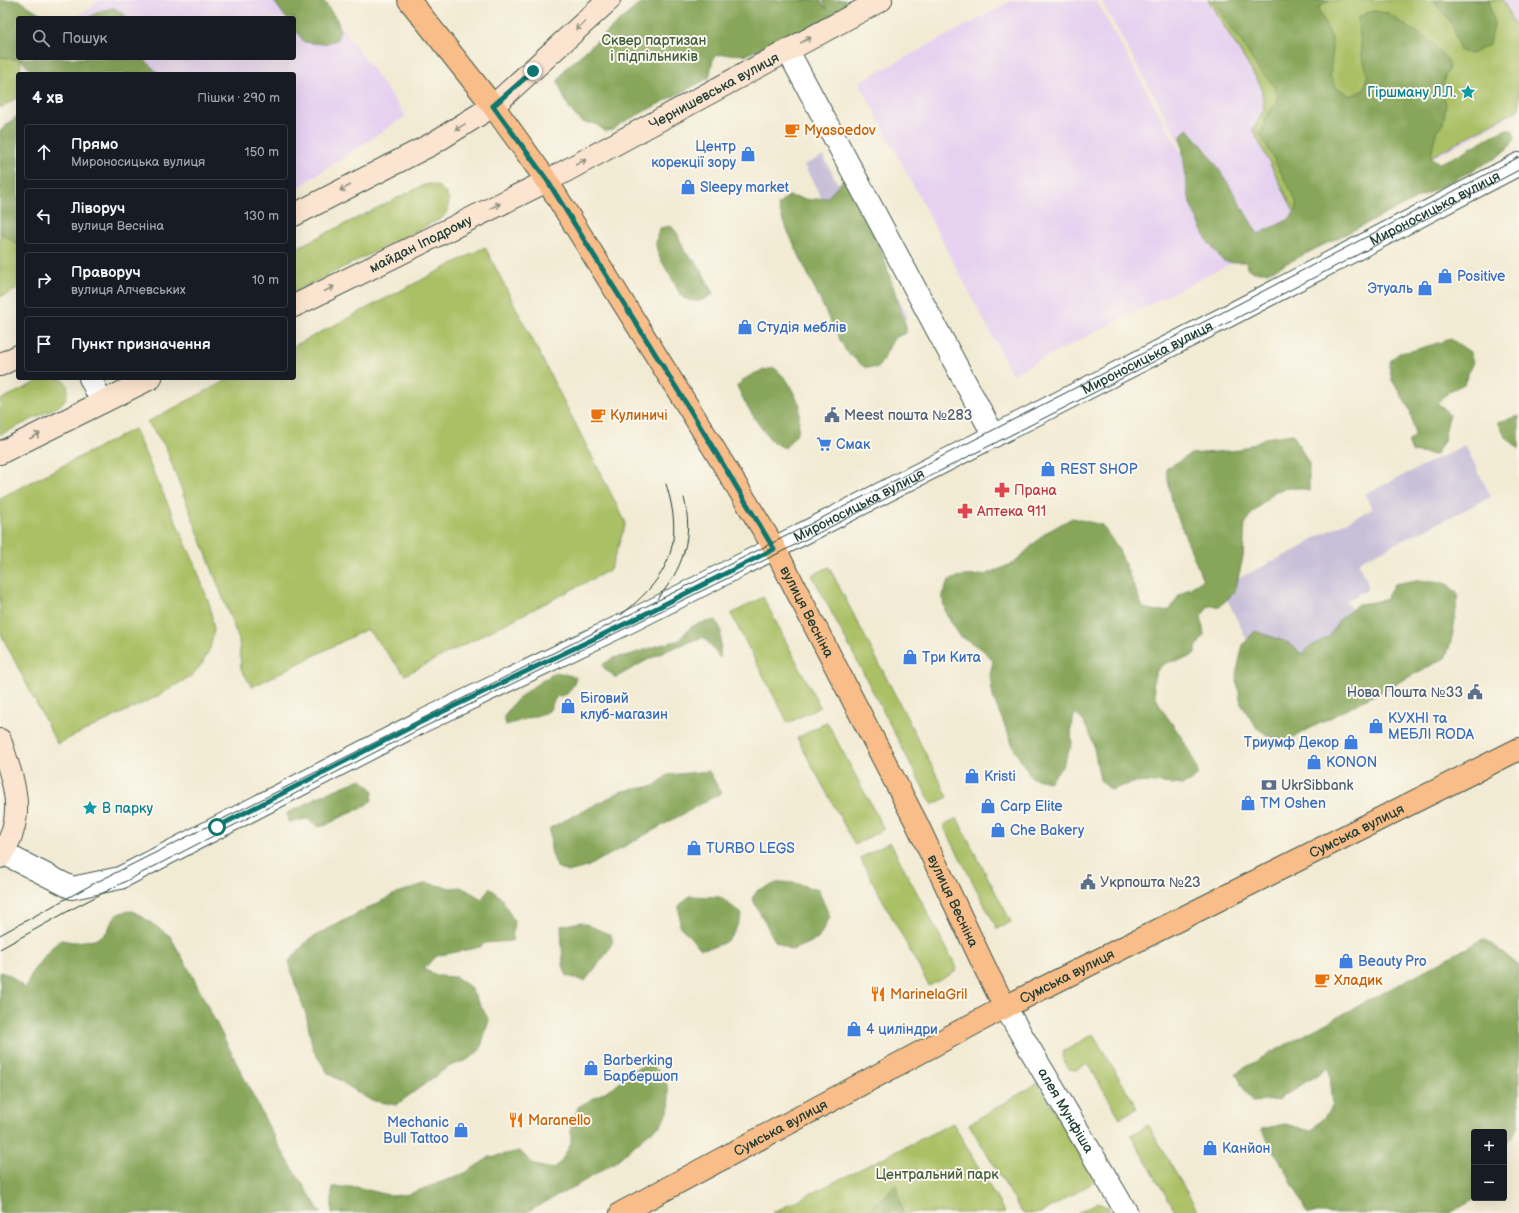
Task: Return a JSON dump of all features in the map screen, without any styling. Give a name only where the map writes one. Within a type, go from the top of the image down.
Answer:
[{"type":"main road","name":"вулиця Весніна","points":[[409,0],[493,106],[547,180],[692,413],[774,549],[916,822],[1006,1007]]},
{"type":"main road","name":"Сумська вулиця","points":[[621,1213],[1006,1007],[1519,749]]},
{"type":"street","points":[[296,214],[432,144],[493,106],[609,0]]},
{"type":"street","name":"Чернишевська вулиця","points":[[547,180],[881,0]]},
{"type":"street","points":[[788,51],[994,436]]},
{"type":"street","name":"Мироносицька вулиця","points":[[1,855],[72,888],[120,878],[419,723],[638,617],[774,549],[1221,320],[1519,164]]},
{"type":"street","name":"майдан Іподрому","points":[[296,305],[547,180]]},
{"type":"street","points":[[0,365],[16,357]]},
{"type":"street","points":[[91,380],[102,402]]},
{"type":"street","points":[[0,454],[147,380]]},
{"type":"street","points":[[0,740],[14,782],[17,806],[15,826],[10,841],[1,855]]},
{"type":"street","name":"алея Мунфіша","points":[[1006,1007],[1127,1213]]},
{"type":"shaded area","points":[[100,0],[322,0],[406,116],[296,189],[296,72],[31,72],[21,60],[296,60],[296,16],[79,16]]},
{"type":"shaded area","points":[[1014,0],[1096,0],[1240,259],[1012,374],[859,82]]},
{"type":"shaded area","points":[[1101,0],[1519,0],[1519,111],[1475,136],[1244,258]]},
{"type":"shaded area","points":[[823,156],[908,317],[890,327],[804,165]]},
{"type":"shaded area","points":[[1465,445],[1491,497],[1358,562],[1367,581],[1367,590],[1346,600],[1369,646],[1273,693],[1221,587],[1304,546],[1311,540],[1372,509],[1365,494]]},
{"type":"green space","points":[[0,0],[19,0],[44,16],[16,16],[16,59],[0,57]]},
{"type":"green space","points":[[273,0],[323,0],[337,20],[340,30],[337,40],[323,44],[304,42],[296,31],[296,16],[285,16]]},
{"type":"green space","name":"Сквер партизан і підпільників","points":[[661,0],[820,0],[827,10],[823,0],[867,0],[839,17],[829,15],[825,22],[806,36],[772,42],[747,55],[716,55],[713,60],[709,78],[620,124],[613,130],[605,131],[595,124],[585,123],[580,120],[567,105],[558,81],[566,68],[638,5]]},
{"type":"green space","points":[[1208,0],[1503,0],[1519,35],[1519,109],[1302,227],[1253,130],[1264,109],[1261,86]]},
{"type":"green space","points":[[1212,0],[1330,0],[1318,8],[1332,38],[1330,76],[1336,87],[1350,96],[1364,90],[1368,75],[1362,56],[1358,17],[1373,11],[1388,13],[1428,39],[1448,60],[1449,67],[1445,76],[1442,90],[1446,105],[1443,124],[1437,130],[1431,157],[1439,163],[1448,160],[1507,129],[1513,131],[1515,139],[1509,147],[1496,158],[1269,272],[1254,272],[1247,268],[1246,262],[1223,261],[1208,242],[1191,206],[1187,189],[1181,136],[1187,128],[1217,165],[1258,234],[1288,220],[1297,209],[1296,201],[1261,135],[1266,118],[1276,102],[1278,95],[1270,80],[1257,68],[1242,42]]},
{"type":"green space","points":[[1435,0],[1489,0],[1494,24],[1490,44],[1471,54],[1460,51],[1451,23],[1438,8]]},
{"type":"green space","points":[[114,8],[126,16],[91,16],[100,11]]},
{"type":"green space","points":[[0,57],[21,60],[20,72],[16,72],[16,99],[0,108]]},
{"type":"green space","points":[[21,60],[145,60],[157,72],[32,72]]},
{"type":"green space","points":[[16,117],[16,243],[0,233],[0,131]]},
{"type":"green space","points":[[844,179],[872,222],[906,326],[906,333],[894,338],[878,368],[864,367],[846,351],[828,317],[783,221],[778,205],[788,196],[811,200],[828,197]]},
{"type":"green space","points":[[430,184],[436,186],[448,197],[448,208],[442,218],[296,291],[296,248],[422,186]]},
{"type":"green space","points":[[671,226],[677,233],[685,252],[698,264],[713,294],[705,299],[691,301],[683,298],[660,259],[656,248],[657,235],[660,228]]},
{"type":"green space","points":[[0,233],[16,243],[16,290],[0,297]]},
{"type":"green space","points":[[485,247],[626,523],[610,570],[405,675],[367,629],[252,687],[241,669],[239,640],[165,446],[147,422],[227,380],[296,380],[296,345]]},
{"type":"green space","points":[[1451,339],[1470,352],[1473,362],[1464,384],[1450,391],[1437,403],[1443,407],[1449,415],[1444,440],[1436,455],[1412,452],[1408,442],[1415,435],[1410,410],[1392,380],[1389,366],[1391,360],[1399,353]]},
{"type":"green space","points":[[775,368],[787,380],[800,405],[798,432],[785,448],[773,442],[761,428],[748,408],[737,386],[754,374]]},
{"type":"green space","points":[[41,380],[63,380],[66,383],[68,391],[65,400],[59,406],[0,435],[0,400]]},
{"type":"green space","points":[[1519,416],[1519,449],[1506,437],[1498,422]]},
{"type":"green space","points":[[134,429],[194,562],[210,606],[214,630],[210,648],[202,664],[191,676],[156,697],[57,744],[2,636],[0,629],[0,498]]},
{"type":"green space","points":[[1293,434],[1309,464],[1309,491],[1300,488],[1286,488],[1274,492],[1251,515],[1245,524],[1243,557],[1235,592],[1220,606],[1209,606],[1201,616],[1204,635],[1194,654],[1186,659],[1164,664],[1155,675],[1153,684],[1158,702],[1188,749],[1195,763],[1198,774],[1192,781],[1182,785],[1152,782],[1132,783],[1111,790],[1100,780],[1093,743],[1084,722],[1075,713],[1071,728],[1072,744],[1062,767],[1049,782],[1032,778],[1016,753],[993,697],[990,675],[993,661],[983,650],[960,636],[946,614],[942,596],[949,580],[963,576],[985,575],[1014,563],[1045,533],[1072,518],[1102,525],[1119,550],[1143,608],[1157,611],[1170,610],[1179,595],[1203,580],[1173,506],[1166,469],[1191,454],[1240,450],[1265,438]]},
{"type":"green space","points":[[829,567],[948,797],[932,805],[812,575]]},
{"type":"green space","points":[[1416,580],[1445,582],[1458,594],[1452,636],[1445,658],[1286,741],[1270,737],[1257,728],[1241,704],[1236,675],[1243,645],[1255,631],[1287,642],[1302,654],[1308,648],[1330,636],[1339,620],[1358,604],[1386,599],[1394,584]]},
{"type":"green space","points":[[763,597],[820,707],[788,723],[731,614]]},
{"type":"green space","points":[[716,620],[721,630],[720,658],[704,637],[658,654],[616,678],[602,665],[613,658],[629,655],[680,640],[691,627],[704,622]]},
{"type":"green space","points":[[556,672],[576,677],[574,684],[567,694],[556,697],[549,711],[506,725],[504,717],[514,703],[527,691]]},
{"type":"green space","points":[[827,722],[884,829],[855,845],[797,738]]},
{"type":"green space","points":[[709,771],[721,793],[587,867],[568,872],[557,867],[551,851],[550,828],[622,791],[654,786],[668,775]]},
{"type":"green space","points":[[361,779],[373,790],[372,800],[361,809],[353,811],[319,827],[308,819],[288,822],[287,813],[301,807],[315,798]]},
{"type":"green space","points":[[957,818],[1011,922],[997,929],[943,825]]},
{"type":"green space","points":[[890,842],[957,968],[955,972],[929,986],[860,858]]},
{"type":"green space","points":[[780,882],[795,883],[818,890],[830,917],[818,939],[792,950],[775,941],[752,898],[758,890]]},
{"type":"green space","points":[[427,883],[451,888],[461,887],[482,899],[490,887],[502,899],[514,921],[512,941],[485,943],[480,947],[437,956],[423,969],[439,976],[456,977],[469,986],[489,1020],[480,1050],[467,1060],[448,1067],[396,1105],[370,1100],[328,1073],[313,1050],[306,1014],[295,984],[289,961],[309,939],[397,893]]},
{"type":"green space","points":[[689,896],[720,897],[742,914],[732,935],[724,943],[701,949],[680,926],[679,906]]},
{"type":"green space","points":[[133,911],[170,936],[191,973],[278,1145],[321,1213],[0,1213],[0,972],[10,975],[26,989],[32,972],[51,948],[61,940],[74,942],[95,940],[108,931],[116,916],[123,912]]},
{"type":"green space","points":[[581,922],[611,935],[613,941],[606,954],[585,981],[567,976],[563,965],[561,926]]},
{"type":"green space","points":[[1483,939],[1497,948],[1519,966],[1519,1127],[1507,1142],[1507,1129],[1471,1129],[1472,1201],[1450,1213],[1307,1213],[1289,1177],[1261,1129],[1285,1124],[1311,1131],[1333,1105],[1329,1067],[1278,1100],[1253,1102],[1236,1073]]},
{"type":"green space","points":[[1093,1034],[1137,1108],[1120,1118],[1088,1064],[1076,1070],[1069,1069],[1062,1057],[1063,1052]]},
{"type":"green space","points":[[649,1064],[663,1074],[668,1089],[670,1108],[661,1125],[650,1132],[615,1162],[576,1186],[525,1213],[332,1213],[332,1187],[357,1187],[392,1196],[409,1194],[465,1173],[490,1157],[520,1151],[534,1165],[554,1169],[561,1161],[571,1144],[571,1127],[578,1107],[617,1085],[631,1071]]},
{"type":"green space","points":[[1038,1083],[1096,1181],[1041,1213],[1022,1213],[969,1124]]},
{"type":"green space","name":"Центральний парк","points":[[953,1123],[1005,1213],[772,1213]]},
{"type":"green space","points":[[1148,1125],[1199,1213],[1176,1213],[1131,1135]]},
{"type":"green space","points":[[896,1184],[902,1213],[865,1213],[887,1194]]},
{"type":"green space","points":[[1098,1202],[1109,1209],[1111,1213],[1078,1213]]},
{"type":"tram line","points":[[0,935],[91,885],[810,524],[1227,310],[1519,157]]},
{"type":"tram line","points":[[0,949],[72,909],[422,728],[777,554],[1115,382],[1519,170]]},
{"type":"tram line","points":[[621,615],[651,587],[669,558],[673,542],[674,524],[666,484]]},
{"type":"tram line","points":[[657,599],[674,576],[684,552],[688,526],[684,498]]},
{"type":"place","name":"Гіршману Л.Л.","points":[[1468,92]]},
{"type":"place","name":"Myasoedov","points":[[792,130]]},
{"type":"place","name":"Центр корекції зору","points":[[748,154]]},
{"type":"place","name":"Sleepy market","points":[[688,187]]},
{"type":"place","name":"Positive","points":[[1445,276]]},
{"type":"place","name":"Этуаль","points":[[1425,288]]},
{"type":"place","name":"Студія меблів","points":[[745,327]]},
{"type":"place","name":"Кулиничі","points":[[598,415]]},
{"type":"place","name":"Meest пошта №283","points":[[832,415]]},
{"type":"place","name":"Смак","points":[[824,444]]},
{"type":"place","name":"REST SHOP","points":[[1048,469]]},
{"type":"place","name":"Прана","points":[[1002,490]]},
{"type":"place","name":"Аптека 911","points":[[965,511]]},
{"type":"place","name":"Три Кита","points":[[910,657]]},
{"type":"place","name":"Нова Пошта №33","points":[[1475,692]]},
{"type":"place","name":"Біговий клуб-магазин","points":[[568,706]]},
{"type":"place","name":"КУХНІ та МЕБЛІ RODA","points":[[1376,726]]},
{"type":"place","name":"Триумф Декор","points":[[1351,742]]},
{"type":"place","name":"KONON","points":[[1314,762]]},
{"type":"place","name":"Kristi","points":[[972,776]]},
{"type":"place","name":"UkrSibbank","points":[[1269,785]]},
{"type":"place","name":"TM Oshen","points":[[1248,803]]},
{"type":"place","name":"Carp Elite","points":[[988,806]]},
{"type":"place","name":"В парку","points":[[90,808]]},
{"type":"place","name":"Che Bakery","points":[[998,830]]},
{"type":"place","name":"TURBO LEGS","points":[[694,848]]},
{"type":"place","name":"Укрпошта №23","points":[[1088,882]]},
{"type":"place","name":"Beauty Pro","points":[[1346,961]]},
{"type":"place","name":"Хладик","points":[[1322,980]]},
{"type":"place","name":"MarinelaGril","points":[[878,994]]},
{"type":"place","name":"4 циліндри","points":[[854,1029]]},
{"type":"place","name":"Barberking Барбершоп","points":[[591,1068]]},
{"type":"place","name":"Maranello","points":[[516,1120]]},
{"type":"place","name":"Mechanic Bull Tattoo","points":[[461,1130]]},
{"type":"place","name":"Канйон","points":[[1210,1148]]},
{"type":"route","points":[[217,827],[419,723],[631,621],[774,549],[692,413],[547,180],[493,106],[533,71]]}]
